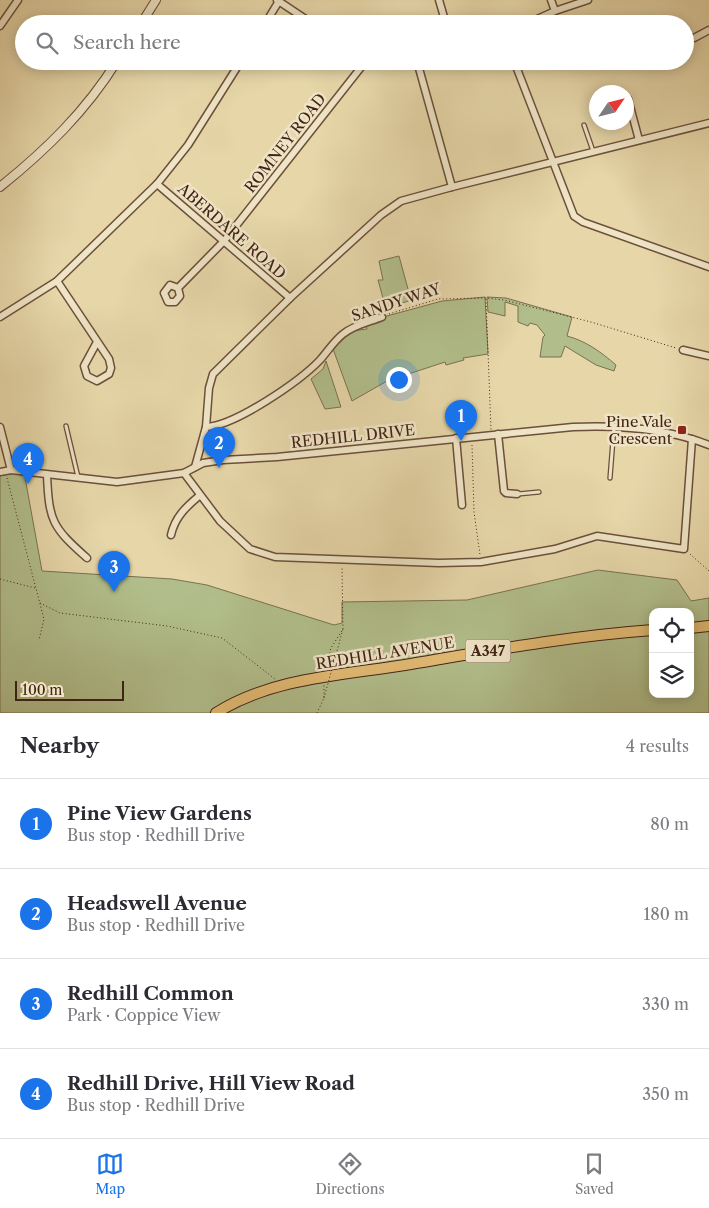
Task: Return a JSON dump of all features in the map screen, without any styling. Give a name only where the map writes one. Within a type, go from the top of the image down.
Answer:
[{"type":"main road","points":[[694,628],[709,626]]},
{"type":"main road","name":"REDHILL AVENUE","points":[[216,713],[266,690],[324,676],[589,635],[649,630]]},
{"type":"street","points":[[0,26],[18,0]]},
{"type":"street","points":[[147,15],[156,0]]},
{"type":"street","points":[[440,0],[444,15]]},
{"type":"street","points":[[551,0],[555,11]]},
{"type":"street","points":[[546,15],[588,0]]},
{"type":"street","points":[[270,15],[278,1],[299,15]]},
{"type":"street","points":[[694,38],[709,30]]},
{"type":"street","points":[[0,187],[46,148],[79,115],[111,70]]},
{"type":"street","points":[[0,317],[57,281],[157,184],[188,145],[235,70]]},
{"type":"street","name":"ROMNEY ROAD","points":[[178,288],[224,241],[359,70]]},
{"type":"street","points":[[419,70],[452,186]]},
{"type":"street","points":[[517,70],[569,208],[578,220],[709,267]]},
{"type":"street","points":[[634,123],[639,140]]},
{"type":"street","points":[[195,467],[206,427],[209,388],[213,374],[345,246],[394,206],[411,198],[452,186],[709,123]]},
{"type":"street","name":"ABERDARE ROAD","points":[[157,184],[290,298]]},
{"type":"street","points":[[57,281],[109,359],[111,368],[107,377],[97,382],[87,376],[84,366],[97,342]]},
{"type":"street","name":"SANDY WAY","points":[[206,427],[220,425],[233,419],[289,386],[321,359],[343,334],[352,328],[382,316]]},
{"type":"street","points":[[683,350],[709,356]]},
{"type":"street","points":[[0,427],[11,470]]},
{"type":"street","name":"REDHILL DRIVE","points":[[0,472],[11,470],[117,482],[184,473],[195,467],[222,460],[573,427],[614,427],[664,432],[709,444]]},
{"type":"street","points":[[495,434],[504,490],[506,493],[517,494]]},
{"type":"street","points":[[456,438],[462,505]]},
{"type":"street","points":[[184,473],[199,496],[220,521],[250,549],[275,557],[481,562],[555,549],[597,536],[684,549],[692,439]]},
{"type":"street","points":[[47,475],[49,510],[61,535],[86,558]]},
{"type":"street","points":[[171,535],[173,525],[182,511],[199,496]]},
{"type":"lane","points":[[584,125],[593,151]]},
{"type":"lane","points":[[66,426],[78,478]]},
{"type":"lane","points":[[610,478],[614,427]]},
{"type":"lane","points":[[517,494],[539,492]]},
{"type":"path","name":"SANDY WAY","points":[[382,316],[438,299],[486,298],[504,300],[636,334],[683,350]]},
{"type":"path","points":[[486,298],[495,434]]},
{"type":"path","points":[[471,436],[474,512],[481,562]]},
{"type":"path","points":[[7,477],[44,619],[39,640]]},
{"type":"path","points":[[684,549],[709,571]]},
{"type":"path","points":[[317,713],[324,698],[342,629],[342,560]]},
{"type":"path","points":[[0,579],[36,588]]},
{"type":"path","points":[[40,603],[68,615],[167,626],[214,635],[222,638],[265,672],[286,685]]},
{"type":"path","points":[[324,698],[324,676],[331,648],[342,629]]},
{"type":"green space","points":[[399,256],[411,300],[386,309],[378,280],[383,280],[379,261]]},
{"type":"green space","points":[[485,297],[488,354],[463,358],[464,360],[446,365],[445,362],[387,381],[352,401],[333,349],[352,331],[367,329],[365,322],[442,301]]},
{"type":"green space","points":[[487,297],[506,298],[572,317],[567,336],[587,344],[605,356],[616,365],[614,371],[596,365],[565,346],[561,357],[540,357],[543,337],[545,335],[537,325],[530,323],[528,326],[518,322],[518,306],[505,302],[505,316],[488,312]]},
{"type":"green space","points":[[326,361],[341,407],[325,409],[311,379],[323,369]]},
{"type":"green space","points":[[0,472],[24,472],[42,571],[172,579],[207,585],[334,625],[342,623],[342,602],[467,600],[598,570],[677,580],[691,601],[709,598],[709,713],[0,713]]},
{"type":"place","name":"Pine Vale Crescent","points":[[682,430]]},
{"type":"place","name":"Pine View Gardens","points":[[461,441]]},
{"type":"place","name":"Headswell Avenue","points":[[219,468]]},
{"type":"place","name":"Redhill Drive, Hill View Road","points":[[28,484]]},
{"type":"place","name":"Redhill Common","points":[[114,592]]}]
